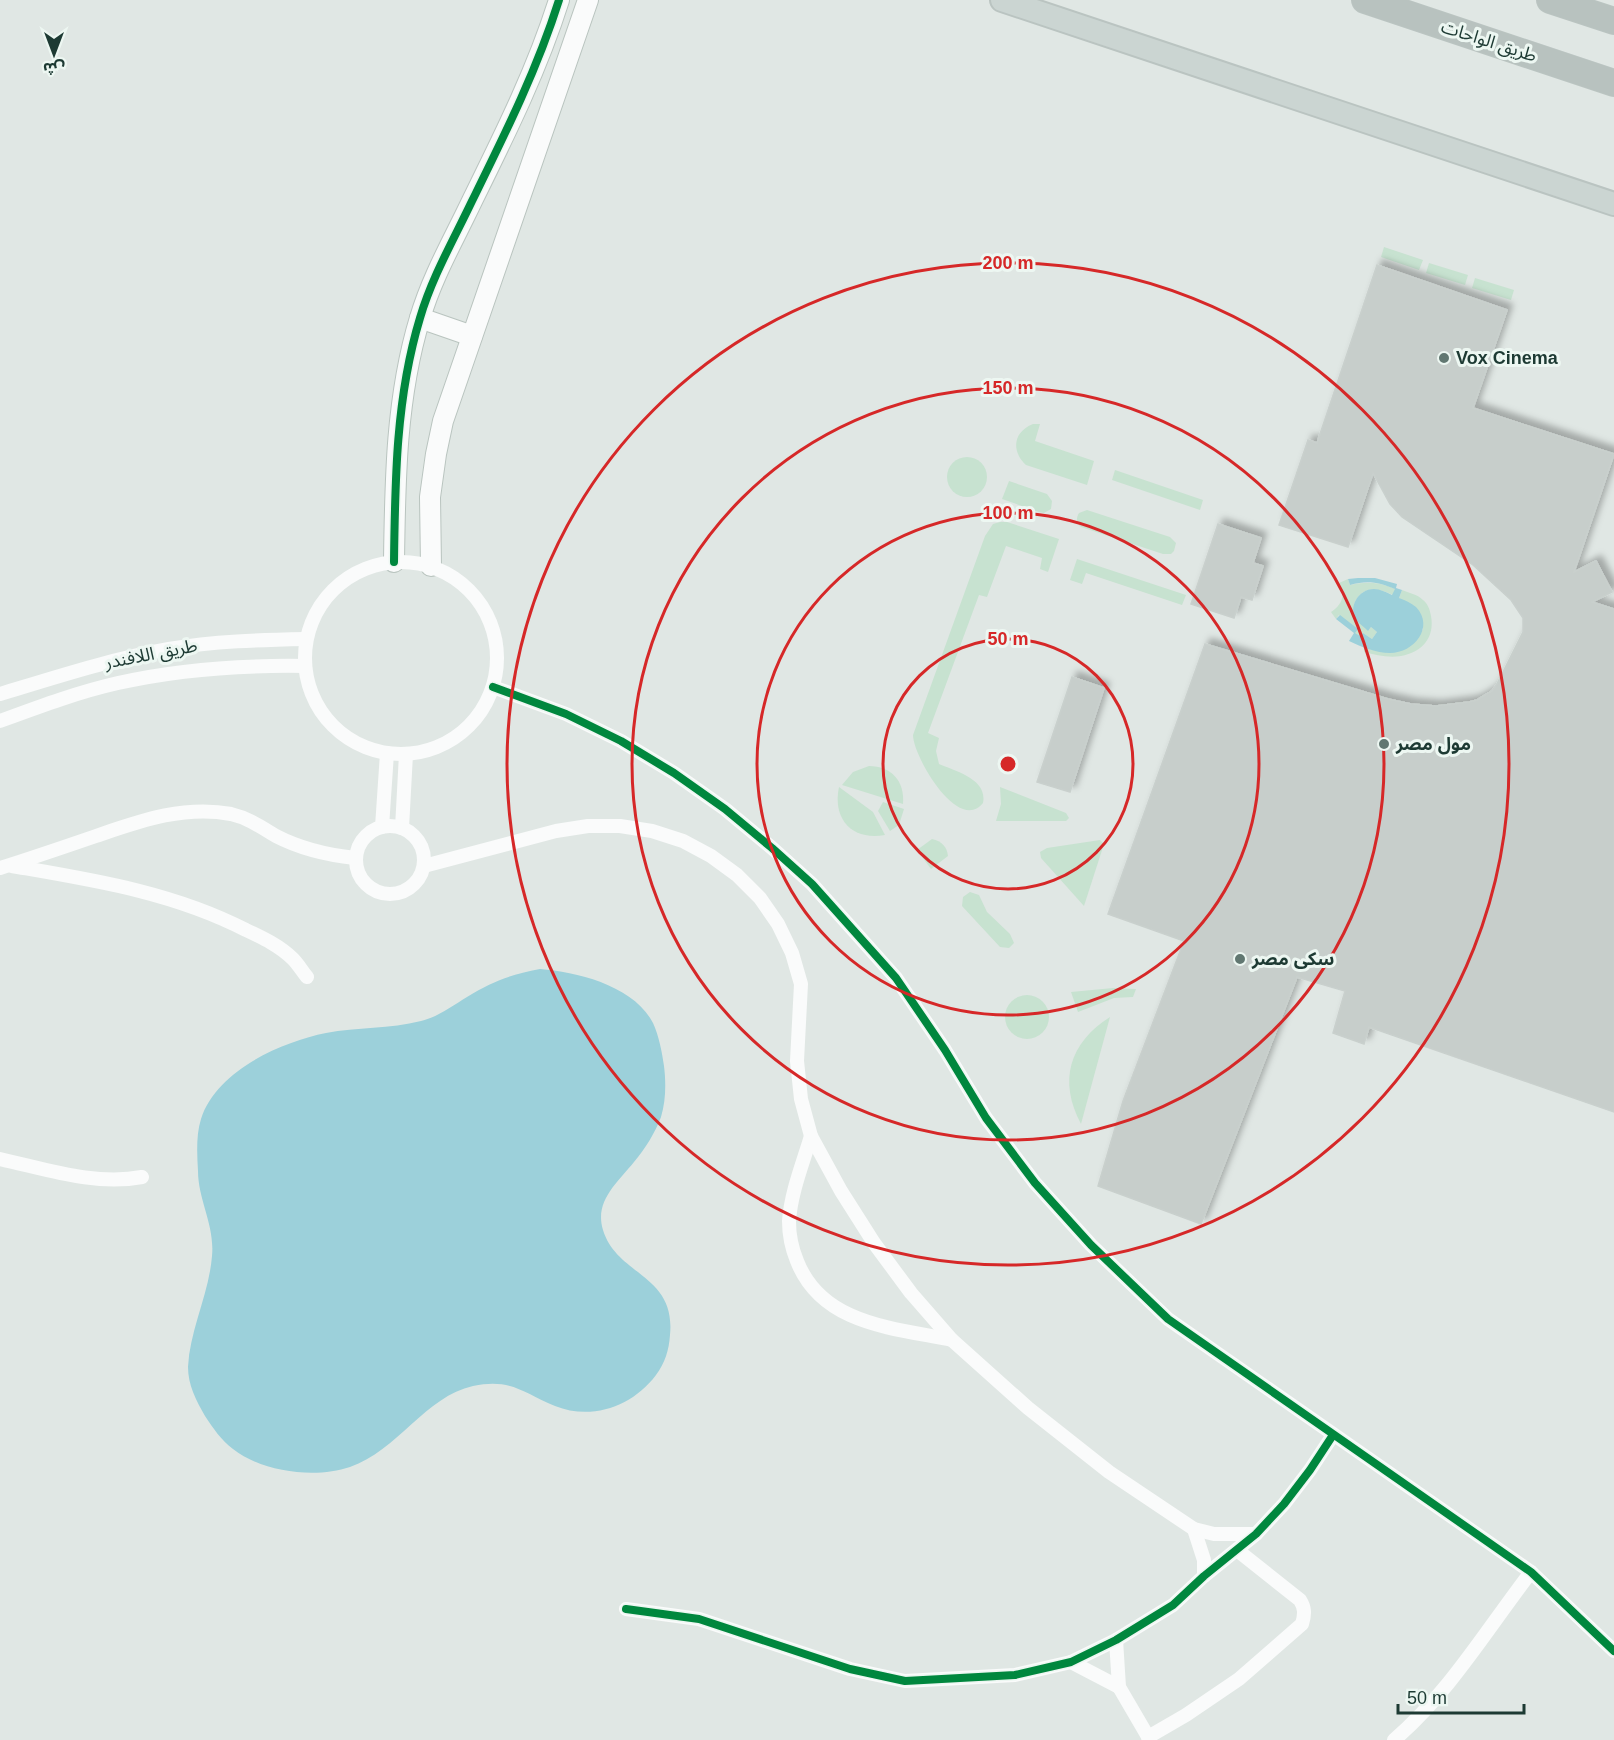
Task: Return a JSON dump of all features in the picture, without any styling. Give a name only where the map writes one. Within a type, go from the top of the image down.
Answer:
[{"type":"highway","name":"طريق الواحات","points":[[1365,0],[1614,83]]},
{"type":"highway","points":[[1550,0],[1614,21]]},
{"type":"main road","points":[[1002,0],[1614,204]]},
{"type":"street","points":[[394,562],[395,465],[400,412],[420,318],[433,281],[518,105],[546,40],[559,0]]},
{"type":"street","points":[[431,566],[430,497],[443,421],[588,0]]},
{"type":"street","points":[[420,318],[472,336]]},
{"type":"street","points":[[394,562],[413,562],[431,566],[449,574],[464,585],[477,598],[487,614],[498,650],[493,687],[478,717],[453,739],[438,747],[406,754],[387,753],[356,743],[331,724],[313,697],[305,666],[306,639],[317,610],[337,586],[364,569],[394,562]]},
{"type":"street","name":"طريق اللافندر","points":[[0,694],[83,668],[171,648],[227,642],[306,639]]},
{"type":"street","name":"طريق اللافندر","points":[[0,720],[117,683],[163,674],[246,666],[305,666]]},
{"type":"street","points":[[493,687],[566,714],[621,741],[674,773],[725,809],[780,855],[812,884],[896,978],[945,1050],[986,1118],[1035,1184],[1091,1245],[1168,1319],[1530,1572],[1614,1651]]},
{"type":"street","points":[[382,827],[387,753]]},
{"type":"street","points":[[402,828],[406,754]]},
{"type":"street","points":[[5,867],[133,823],[162,815],[185,812],[231,814],[252,820],[276,836],[301,847],[328,855],[355,858]]},
{"type":"street","points":[[424,866],[556,831],[588,826],[620,826],[652,831],[683,841],[711,856],[737,875],[760,898],[778,924],[792,953],[801,984],[797,1061],[801,1099],[811,1136],[841,1191],[874,1243],[911,1293],[952,1340],[1037,1416],[1109,1472],[1194,1529],[1214,1534],[1256,1534]]},
{"type":"street","points":[[382,827],[402,828],[420,843],[424,854],[424,866],[416,883],[400,893],[391,895],[372,890],[365,884],[356,867],[357,849],[366,835],[382,827]]},
{"type":"street","points":[[5,867],[129,887],[179,901],[228,920],[273,943],[293,959],[307,977]]},
{"type":"street","points":[[811,1136],[794,1195],[789,1222],[792,1248],[802,1273],[817,1295],[838,1311],[863,1322],[952,1340]]},
{"type":"street","points":[[0,1159],[98,1180],[112,1181],[142,1177]]},
{"type":"street","points":[[626,1609],[699,1618],[850,1669],[905,1681],[1015,1675],[1071,1662],[1116,1640],[1173,1605],[1204,1576],[1256,1534],[1284,1504],[1333,1436]]},
{"type":"street","points":[[1194,1529],[1204,1560],[1204,1576]]},
{"type":"street","points":[[1116,1640],[1119,1687],[1149,1738],[1239,1679],[1302,1624],[1305,1614],[1300,1600],[1237,1550]]},
{"type":"street","points":[[1394,1740],[1414,1723],[1459,1669],[1530,1572]]},
{"type":"street","points":[[1071,1662],[1119,1687]]},
{"type":"green space","points":[[1384,247],[1423,260],[1419,270],[1381,257]]},
{"type":"green space","points":[[1429,263],[1468,275],[1465,285],[1426,273]]},
{"type":"green space","points":[[1475,278],[1514,290],[1511,300],[1472,288]]},
{"type":"green space","points":[[1033,424],[1040,424],[1035,441],[1094,461],[1087,485],[1026,465],[1021,460],[1016,442],[1021,432]]},
{"type":"green space","points":[[967,457],[981,463],[987,477],[981,491],[967,497],[953,491],[947,477],[953,463]]},
{"type":"green space","points":[[1115,470],[1203,500],[1200,510],[1112,480]]},
{"type":"green space","points":[[1009,481],[1047,494],[1052,501],[1051,509],[1044,513],[1039,512],[1002,499]]},
{"type":"green space","points":[[1087,510],[1170,537],[1176,543],[1174,551],[1171,554],[1163,554],[1081,527],[1077,522],[1077,517],[1079,513]]},
{"type":"green space","points":[[1007,522],[1059,539],[1048,572],[1040,569],[1042,558],[1006,546],[987,597],[979,595],[928,733],[939,738],[936,751],[939,764],[969,777],[980,788],[983,803],[973,810],[962,808],[950,801],[939,789],[920,759],[913,735],[985,536],[993,524]]},
{"type":"green space","points":[[1077,559],[1186,595],[1182,605],[1086,573],[1082,584],[1070,580]]},
{"type":"green space","points":[[1348,579],[1350,585],[1373,583],[1396,589],[1393,595],[1376,590],[1366,591],[1357,598],[1354,604],[1369,630],[1371,627],[1377,632],[1372,639],[1363,633],[1360,637],[1354,633],[1357,629],[1339,615],[1336,619],[1331,612],[1342,599],[1339,583]]},
{"type":"green space","points":[[1402,590],[1418,596],[1427,605],[1432,624],[1429,637],[1421,647],[1401,656],[1364,652],[1364,648],[1383,652],[1423,630],[1423,621],[1399,598]]},
{"type":"green space","points":[[869,766],[884,769],[895,776],[902,788],[903,804],[842,785],[853,772]]},
{"type":"green space","points":[[839,787],[873,812],[885,835],[863,835],[847,826],[839,809]]},
{"type":"green space","points":[[1000,787],[1066,813],[1069,818],[1066,821],[996,821],[1001,804]]},
{"type":"green space","points":[[883,802],[904,809],[899,825],[890,831],[878,811]]},
{"type":"green space","points":[[932,839],[943,845],[948,856],[931,869],[917,850]]},
{"type":"green space","points":[[1100,840],[1104,844],[1084,906],[1041,858],[1040,852],[1047,848]]},
{"type":"green space","points":[[970,892],[979,895],[987,912],[1010,934],[1014,943],[1009,948],[1000,947],[962,906],[963,897]]},
{"type":"green space","points":[[1113,988],[1136,989],[1133,997],[1114,998],[1078,1012],[1071,992]]},
{"type":"green space","points":[[1027,995],[1042,1002],[1049,1017],[1042,1032],[1027,1039],[1012,1032],[1005,1017],[1012,1002]]},
{"type":"green space","points":[[1110,1017],[1081,1124],[1070,1093],[1069,1078],[1072,1064],[1085,1039]]},
{"type":"water","points":[[1375,578],[1397,584],[1396,588],[1402,590],[1399,598],[1416,607],[1421,615],[1422,630],[1414,644],[1399,652],[1385,653],[1349,641],[1354,633],[1336,619],[1340,615],[1358,629],[1355,633],[1360,636],[1363,633],[1372,639],[1377,632],[1371,627],[1368,631],[1354,616],[1356,600],[1368,590],[1374,589],[1392,595],[1395,589],[1373,582],[1350,585],[1348,579]]},
{"type":"water","points":[[540,969],[587,978],[619,990],[644,1010],[653,1023],[659,1039],[665,1078],[665,1098],[661,1117],[646,1146],[609,1193],[602,1210],[601,1220],[610,1245],[620,1257],[655,1287],[664,1299],[669,1315],[670,1335],[666,1356],[659,1370],[647,1386],[636,1395],[611,1408],[597,1411],[583,1412],[555,1406],[507,1385],[473,1386],[441,1401],[367,1459],[336,1471],[305,1473],[289,1471],[245,1457],[225,1442],[208,1420],[193,1392],[188,1374],[189,1353],[212,1256],[211,1234],[199,1182],[197,1151],[199,1125],[209,1102],[235,1073],[252,1061],[290,1043],[326,1033],[409,1024],[427,1019],[494,983]]},
{"type":"building","points":[[1377,265],[1507,310],[1473,408],[1614,454],[1574,572],[1596,561],[1612,592],[1592,602],[1614,609],[1614,1112],[1369,1027],[1364,1044],[1333,1033],[1345,991],[1297,977],[1201,1224],[1098,1186],[1123,1101],[1184,941],[1108,914],[1205,644],[1388,699],[1436,706],[1477,700],[1492,691],[1523,632],[1523,618],[1511,600],[1473,565],[1402,517],[1390,504],[1373,473],[1348,547],[1279,525],[1308,440],[1317,443]]},
{"type":"building","points":[[1218,524],[1261,538],[1253,563],[1263,566],[1252,600],[1241,597],[1234,618],[1191,604]]},
{"type":"building","points":[[1072,677],[1104,688],[1070,792],[1037,782]]},
{"type":"cycle path","points":[[394,562],[396,470],[401,408],[420,318],[437,273],[496,152],[541,52],[559,0]]},
{"type":"cycle path","points":[[493,687],[566,714],[621,741],[674,773],[725,809],[772,848],[812,884],[896,978],[945,1050],[986,1118],[1035,1183],[1091,1245],[1168,1319],[1531,1572],[1614,1651]]},
{"type":"cycle path","points":[[626,1609],[699,1619],[850,1669],[905,1681],[1015,1675],[1071,1662],[1116,1640],[1173,1605],[1204,1576],[1256,1534],[1284,1504],[1333,1435]]},
{"type":"place","name":"Vox Cinema","points":[[1444,358]]},
{"type":"place","name":"مول مصر","points":[[1384,744]]},
{"type":"place","name":"سكى مصر","points":[[1240,959]]}]
